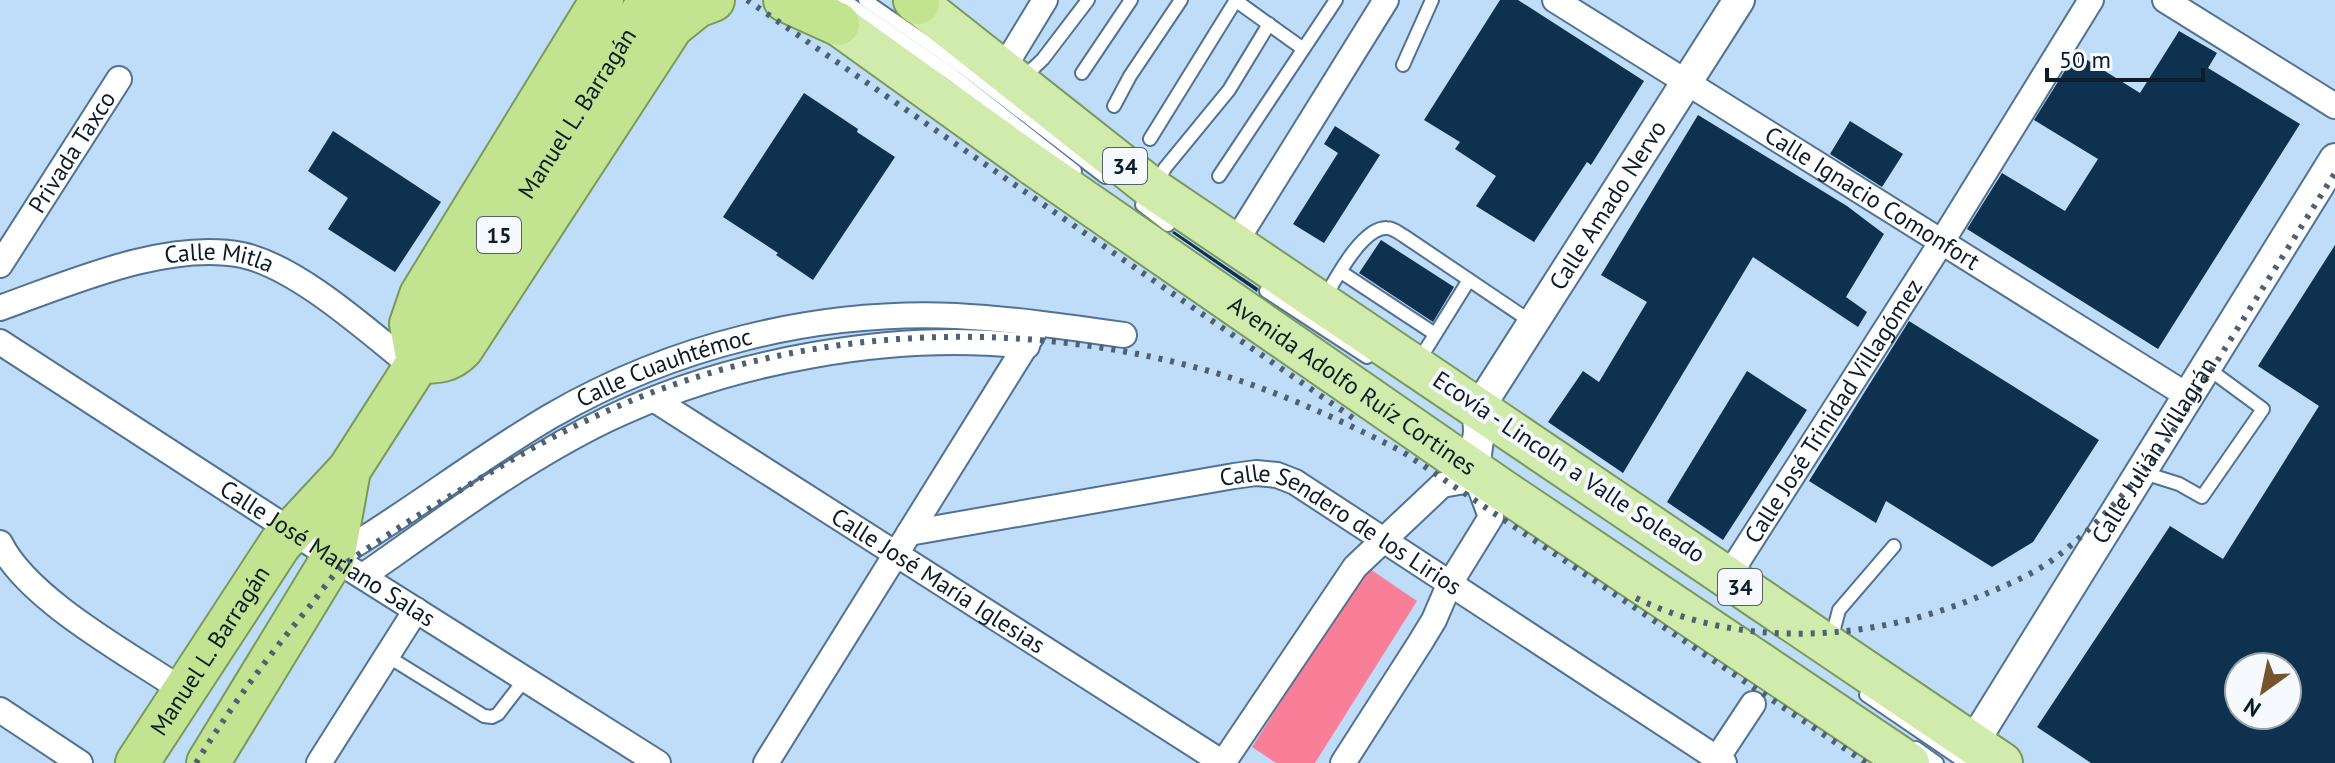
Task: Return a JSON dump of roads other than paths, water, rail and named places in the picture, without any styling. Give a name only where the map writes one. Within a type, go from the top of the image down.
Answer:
[{"type":"highway","points":[[602,0],[421,295],[411,324],[416,365],[439,362],[462,348],[672,26],[697,6],[713,0]]},
{"type":"highway","name":"Manuel L. Barragán","points":[[137,763],[182,690],[291,530],[349,470],[650,0]]},
{"type":"highway","points":[[785,0],[849,8]]},
{"type":"highway","name":"Manuel L. Barragán","points":[[208,763],[348,567],[349,470]]},
{"type":"main road","name":"Avenida Adolfo Ruíz Cortines","points":[[802,0],[849,8],[1046,174],[1478,445],[1903,750]]},
{"type":"main road","name":"Avenida Adolfo Ruíz Cortines","points":[[916,1],[1011,75],[1141,203],[1235,243],[1319,302],[1410,355],[1478,445],[1727,578],[1980,756]]},
{"type":"street","points":[[1011,75],[1045,0]]},
{"type":"street","points":[[1235,243],[1386,0]]},
{"type":"street","name":"Calle Ignacio Comonfort","points":[[1555,0],[2188,396]]},
{"type":"street","name":"Calle Amado Nervo","points":[[1478,445],[1533,323],[1739,0]]},
{"type":"street","name":"Calle José Trinidad Villagómez","points":[[1727,578],[1941,243],[2091,0]]},
{"type":"street","points":[[2165,0],[2335,106]]},
{"type":"street","name":"Privada Taxco","points":[[0,265],[119,79]]},
{"type":"street","name":"Calle Julián Villagrán","points":[[1980,756],[2141,472],[2333,166]]},
{"type":"street","name":"Calle Mitla","points":[[0,308],[125,266],[170,256],[209,253],[242,255],[274,267],[310,289],[416,365]]},
{"type":"street","name":"Calle Cuauhtémoc","points":[[348,567],[386,527],[552,415],[640,371],[729,341],[852,319],[954,316],[1039,322],[1124,335]]},
{"type":"street","points":[[766,763],[1027,346],[1039,322]]},
{"type":"street","name":"Calle José Mariano Salas","points":[[0,342],[658,763]]},
{"type":"street","name":"Calle Cuauhtémoc","points":[[348,567],[470,501],[607,420],[735,373],[821,354],[911,344],[979,342],[1027,346]]},
{"type":"street","name":"Calle José María Iglesias","points":[[655,400],[902,543],[1223,763]]},
{"type":"street","points":[[1223,763],[1355,567],[1442,485],[1478,445]]},
{"type":"street","points":[[1343,763],[1434,620],[1449,585],[1491,517],[1478,445]]},
{"type":"street","name":"Calle Sendero de los Lirios","points":[[902,543],[1256,473],[1277,475],[1295,482],[1718,762]]},
{"type":"street","points":[[0,543],[7,558],[59,607],[182,690]]},
{"type":"street","points":[[319,763],[416,610]]},
{"type":"street","points":[[1718,762],[1753,704]]},
{"type":"street","points":[[0,710],[80,763]]},
{"type":"lane","points":[[1011,75],[1043,59],[1088,0]]},
{"type":"lane","points":[[1082,73],[1131,0]]},
{"type":"lane","points":[[1114,106],[1130,76],[1181,0]]},
{"type":"lane","points":[[1150,139],[1236,0],[1302,48]]},
{"type":"lane","points":[[1219,176],[1336,0]]},
{"type":"lane","points":[[1403,65],[1432,0]]},
{"type":"lane","points":[[849,8],[958,71],[1112,182]]},
{"type":"lane","points":[[849,8],[958,71],[1085,179]]},
{"type":"lane","points":[[1141,203],[1165,168],[1229,90],[1269,24]]},
{"type":"lane","points":[[1141,203],[1168,225]]},
{"type":"lane","points":[[1141,203],[1159,238]]},
{"type":"lane","points":[[1256,304],[1319,302],[1367,236],[1386,228],[1404,236],[1533,323]]},
{"type":"lane","points":[[1266,291],[1410,355],[1469,280]]},
{"type":"lane","points":[[2141,472],[2179,484],[2202,497],[2263,409],[2206,367]]},
{"type":"lane","points":[[1829,647],[1839,610],[1894,546]]},
{"type":"lane","points":[[387,656],[484,716],[498,714],[525,679]]},
{"type":"lane","points":[[1851,685],[1980,756]]},
{"type":"lane","points":[[1903,750],[1937,763]]},
{"type":"railway","points":[[747,0],[1353,418]]},
{"type":"railway","points":[[1636,598],[1678,615],[1721,626],[1810,634],[1900,622],[1943,610],[2002,587],[2043,566],[2096,522],[2162,449],[2335,173]]},
{"type":"railway","points":[[196,763],[250,683],[340,568],[419,515],[547,440],[653,392],[719,370],[786,354],[855,343],[993,337],[1062,342],[1198,368],[1277,394],[1378,439],[1403,452],[1866,763]]}]
